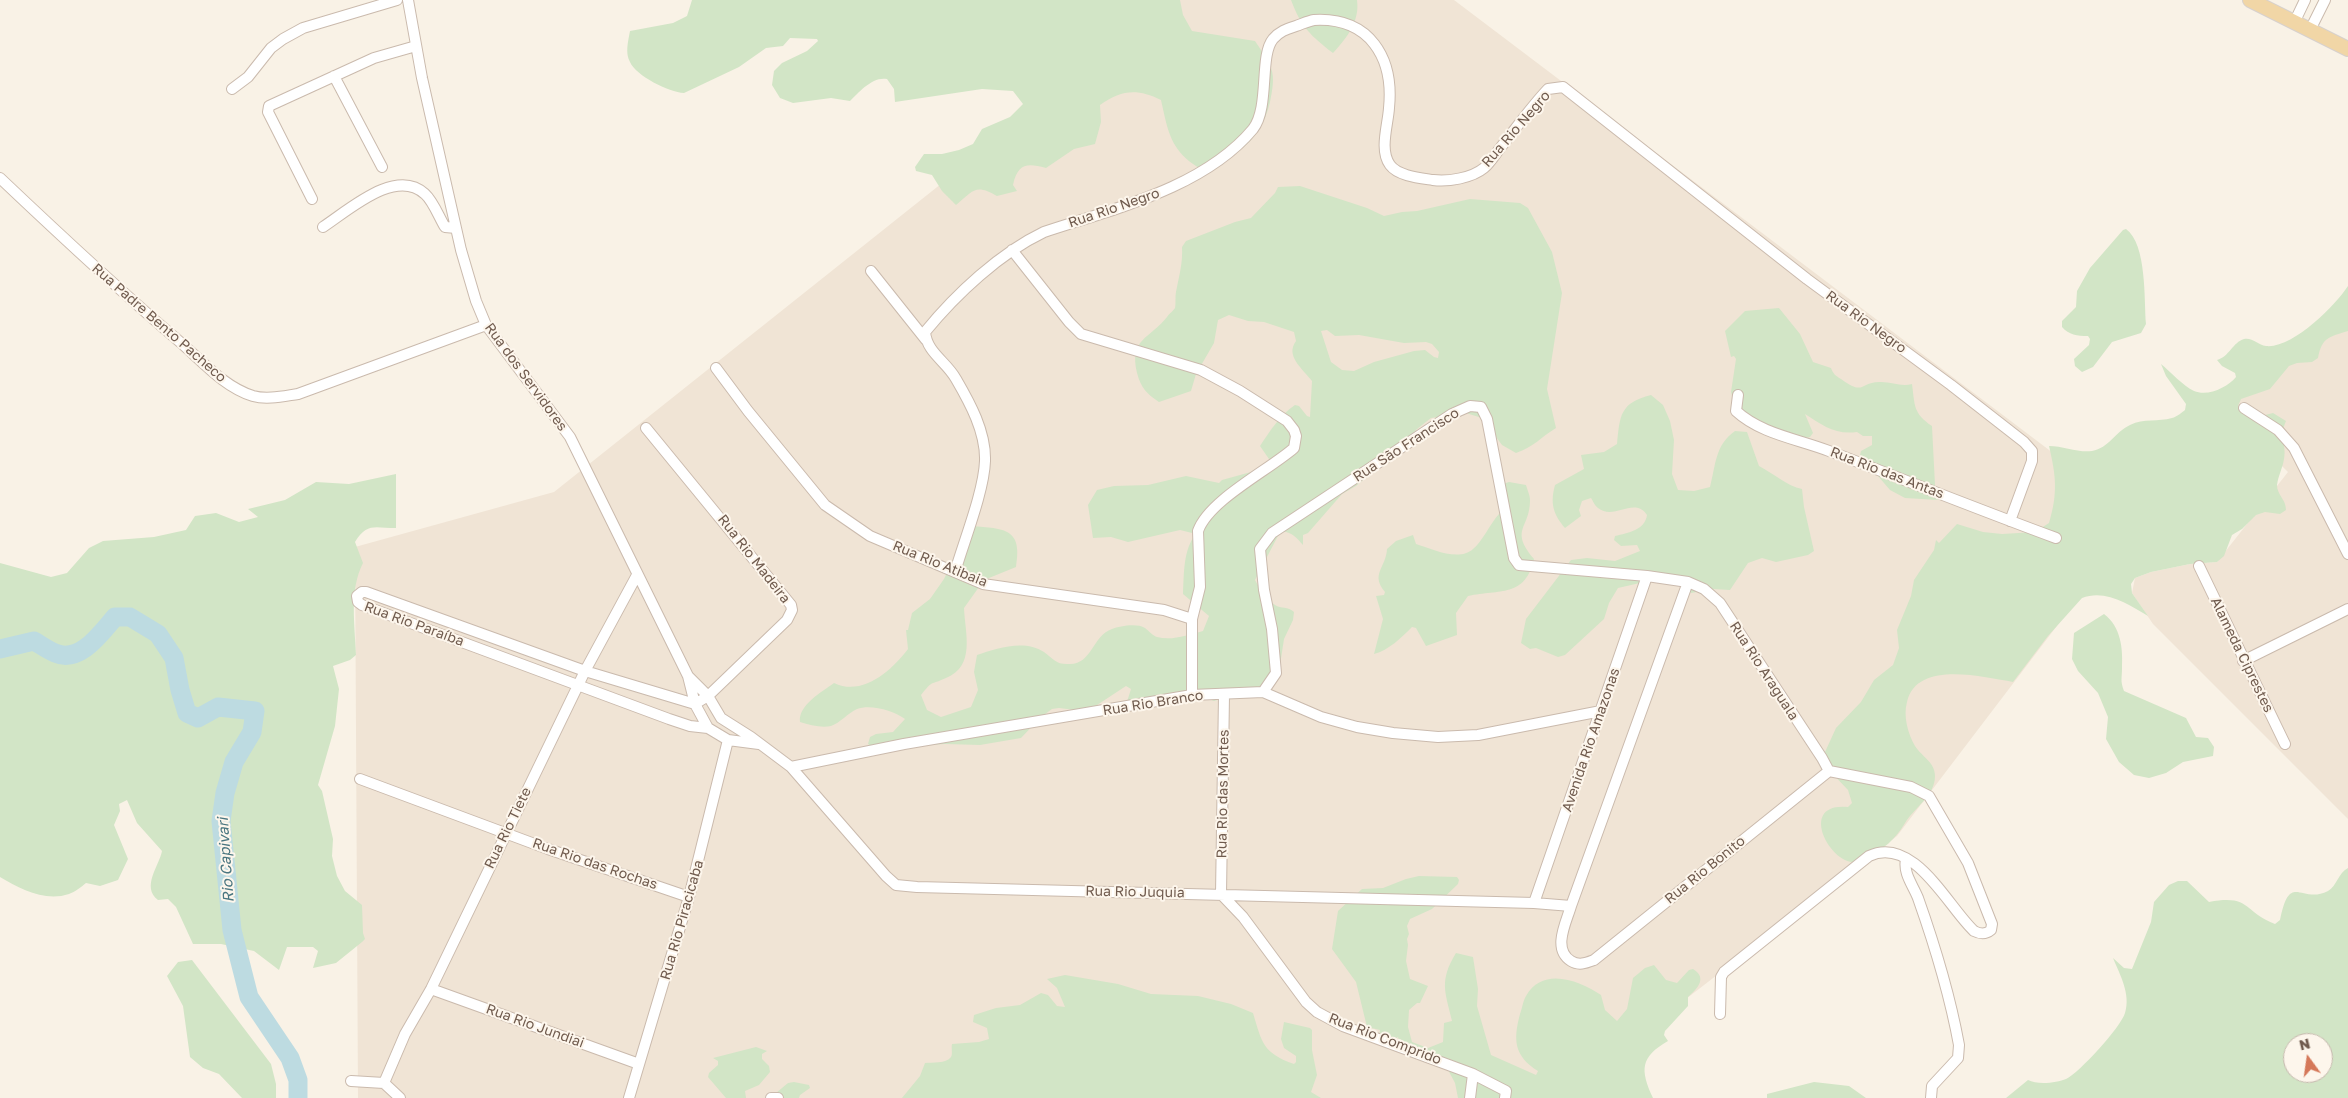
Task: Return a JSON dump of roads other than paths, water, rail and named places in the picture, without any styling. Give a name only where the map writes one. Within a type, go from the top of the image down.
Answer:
[{"type":"main road","points":[[2250,0],[2348,49]]},
{"type":"street","points":[[232,90],[248,77],[271,48],[303,28],[397,0]]},
{"type":"street","name":"Rua dos Servidores","points":[[408,0],[416,46],[456,228],[470,282],[486,325],[570,437],[688,676],[695,704],[708,728]]},
{"type":"street","points":[[2294,23],[2305,0]]},
{"type":"street","points":[[2310,30],[2325,0]]},
{"type":"street","name":"Rua Rio Negro","points":[[926,340],[925,332],[941,312],[1012,250],[1044,232],[1155,195],[1200,171],[1244,137],[1258,120],[1272,40],[1283,30],[1312,20],[1329,20],[1365,33],[1377,45],[1386,64],[1390,85],[1390,107],[1385,146],[1386,160],[1394,170],[1409,175],[1441,181],[1458,179],[1484,168],[1548,89],[1563,87],[1807,279],[1951,385],[2024,442],[2032,451],[2032,461],[2010,521]]},
{"type":"street","points":[[312,199],[268,112],[269,106],[374,58],[416,46]]},
{"type":"street","points":[[334,76],[382,167]]},
{"type":"street","name":"Rua Padre Bento Pacheco","points":[[0,178],[83,256],[232,387],[254,396],[274,398],[298,394],[486,325]]},
{"type":"street","points":[[323,226],[382,189],[402,183],[415,187],[426,195],[445,227],[456,228]]},
{"type":"street","points":[[1012,250],[1069,322],[1081,334],[1098,341],[1201,370],[1277,414],[1294,430],[1296,442],[1294,448],[1217,505],[1201,523],[1198,530],[1200,587],[1192,619],[1192,695]]},
{"type":"street","points":[[871,271],[926,340],[928,346],[954,376],[968,400],[984,446],[985,461],[981,485],[955,572]]},
{"type":"street","name":"Rua Rio Atibaia","points":[[716,368],[748,411],[825,506],[870,536],[983,584],[1164,610],[1192,619]]},
{"type":"street","name":"Rua Rio das Antas","points":[[1738,395],[1736,411],[1745,420],[1764,429],[1827,450],[2056,538]]},
{"type":"street","name":"Rua São Francisco","points":[[1263,692],[1276,673],[1272,629],[1264,590],[1260,549],[1272,533],[1452,414],[1470,406],[1481,407],[1488,419],[1513,552],[1519,565],[1647,576],[1688,582]]},
{"type":"street","points":[[2244,408],[2278,430],[2294,448],[2348,554]]},
{"type":"street","name":"Rua Rio Madeira","points":[[646,428],[791,605],[792,610],[787,620],[708,696],[695,704]]},
{"type":"street","name":"Alameda Ciprestes","points":[[2199,566],[2285,744]]},
{"type":"street","name":"Rua Rio Tiete","points":[[384,1083],[406,1034],[431,989],[585,671],[637,575]]},
{"type":"street","name":"Avenida Rio Amazonas","points":[[1534,903],[1647,576]]},
{"type":"street","points":[[1571,906],[1688,582]]},
{"type":"street","name":"Rua Rio Araguala","points":[[1688,582],[1704,589],[1720,603],[1822,758],[1829,772]]},
{"type":"street","name":"Rua Rio Paraíba","points":[[695,704],[585,671],[366,592],[362,592],[357,596],[358,602],[362,605],[690,726],[708,728],[728,740]]},
{"type":"street","points":[[2244,661],[2348,609]]},
{"type":"street","name":"Rua dos Servidores","points":[[688,676],[708,696],[721,718]]},
{"type":"street","name":"Rua Rio Branco","points":[[790,767],[904,744],[1192,695],[1263,692],[1321,717],[1357,727],[1393,733],[1438,737],[1488,734],[1601,711]]},
{"type":"street","name":"Rua Rio das Mortes","points":[[1221,894],[1224,695]]},
{"type":"street","points":[[708,728],[721,718]]},
{"type":"street","name":"Rua Rio Juquia","points":[[721,718],[790,767],[896,885],[1534,903],[1571,906]]},
{"type":"street","points":[[728,740],[760,744]]},
{"type":"street","name":"Rua Rio Piracicaba","points":[[629,1098],[689,897],[728,740]]},
{"type":"street","points":[[1720,1014],[1721,977],[1724,972],[1869,856],[1876,853],[1889,853],[1906,859],[1917,866],[1940,888],[1974,931],[1983,934],[1991,930],[1990,916],[1968,863],[1929,796],[1911,787],[1829,772]]},
{"type":"street","name":"Rua Rio Bonito","points":[[1571,906],[1561,941],[1561,948],[1569,960],[1580,964],[1586,963],[1594,960],[1829,772]]},
{"type":"street","name":"Rua Rio das Rochas","points":[[360,778],[505,833],[689,897]]},
{"type":"street","points":[[1906,859],[1906,872],[1917,896],[1931,937],[1959,1045],[1958,1058],[1932,1086],[1931,1098]]},
{"type":"street","name":"Rua Rio Comprido","points":[[1221,894],[1242,917],[1306,1002],[1317,1012],[1343,1026],[1472,1080],[1506,1091],[1504,1098]]},
{"type":"street","name":"Rua Rio Jundiai","points":[[431,989],[639,1064]]},
{"type":"street","points":[[1470,1098],[1472,1080]]},
{"type":"street","points":[[351,1081],[384,1083],[400,1098]]},
{"type":"street","points":[[770,1098],[778,1098]]},
{"type":"waterway","name":"Rio Capivari","points":[[0,649],[34,641],[55,653],[73,654],[89,645],[115,617],[130,617],[158,634],[174,658],[180,690],[187,713],[198,718],[218,707],[255,711],[252,732],[234,762],[225,793],[221,821],[232,930],[249,997],[290,1058],[298,1080],[298,1098]]}]
